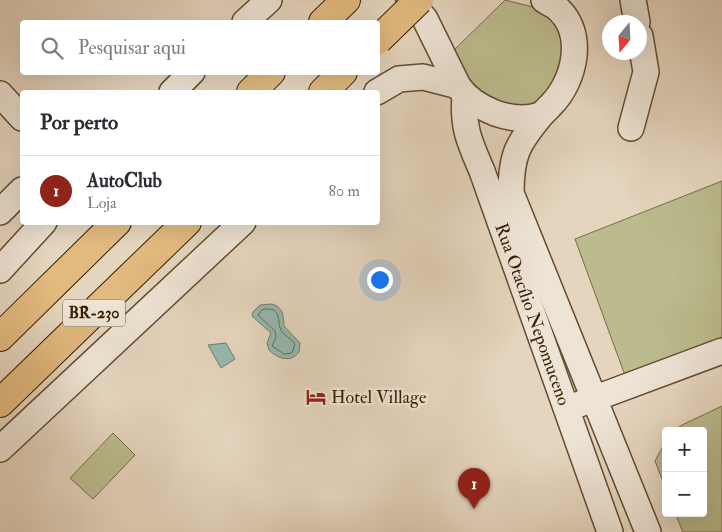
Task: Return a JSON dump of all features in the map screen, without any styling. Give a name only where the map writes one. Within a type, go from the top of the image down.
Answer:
[{"type":"highway","points":[[325,20],[346,0]]},
{"type":"highway","points":[[380,38],[419,0]]},
{"type":"highway","points":[[253,90],[268,75]]},
{"type":"highway","points":[[324,90],[340,75]]},
{"type":"highway","name":"BR-230","points":[[0,337],[114,225]]},
{"type":"highway","name":"BR-230","points":[[0,403],[184,225]]},
{"type":"street","points":[[247,20],[269,0]]},
{"type":"street","points":[[410,0],[428,25],[461,91]]},
{"type":"street","name":"Rua Otacílio Nepomuceno","points":[[544,0],[558,8],[570,25],[575,45],[573,68],[562,94],[522,138],[511,165],[510,193],[519,242],[567,410],[610,532]]},
{"type":"street","points":[[632,0],[635,15]]},
{"type":"street","points":[[631,128],[646,72],[644,60]]},
{"type":"street","points":[[174,90],[189,75]]},
{"type":"street","points":[[380,90],[398,79],[423,77],[461,91],[500,115],[524,118],[542,114]]},
{"type":"street","name":"Rua Otacílio Nepomuceno","points":[[461,91],[463,117],[471,146],[519,242],[593,399],[648,532]]},
{"type":"street","points":[[0,94],[20,116]]},
{"type":"street","points":[[0,212],[20,192]]},
{"type":"street","points":[[0,270],[41,225]]},
{"type":"street","points":[[0,449],[240,225]]},
{"type":"street","points":[[567,410],[722,351]]},
{"type":"green space","points":[[505,0],[549,11],[564,40],[562,73],[552,94],[532,107],[510,110],[469,88],[451,53]]},
{"type":"green space","points":[[722,181],[722,343],[626,378],[575,239]]},
{"type":"green space","points":[[722,406],[722,532],[683,532],[677,517],[707,517],[707,427],[680,426]]},
{"type":"green space","points":[[113,433],[135,455],[93,499],[70,478]]},
{"type":"green space","points":[[662,448],[662,479],[655,461]]},
{"type":"water","points":[[272,304],[281,310],[284,326],[300,343],[299,352],[292,358],[276,356],[269,350],[267,343],[271,333],[252,316],[253,312],[260,305]]},
{"type":"water","points":[[226,343],[235,359],[221,368],[208,345]]},
{"type":"place","name":"Hotel Village","points":[[316,397]]},
{"type":"place","name":"AutoClub","points":[[474,509]]}]
